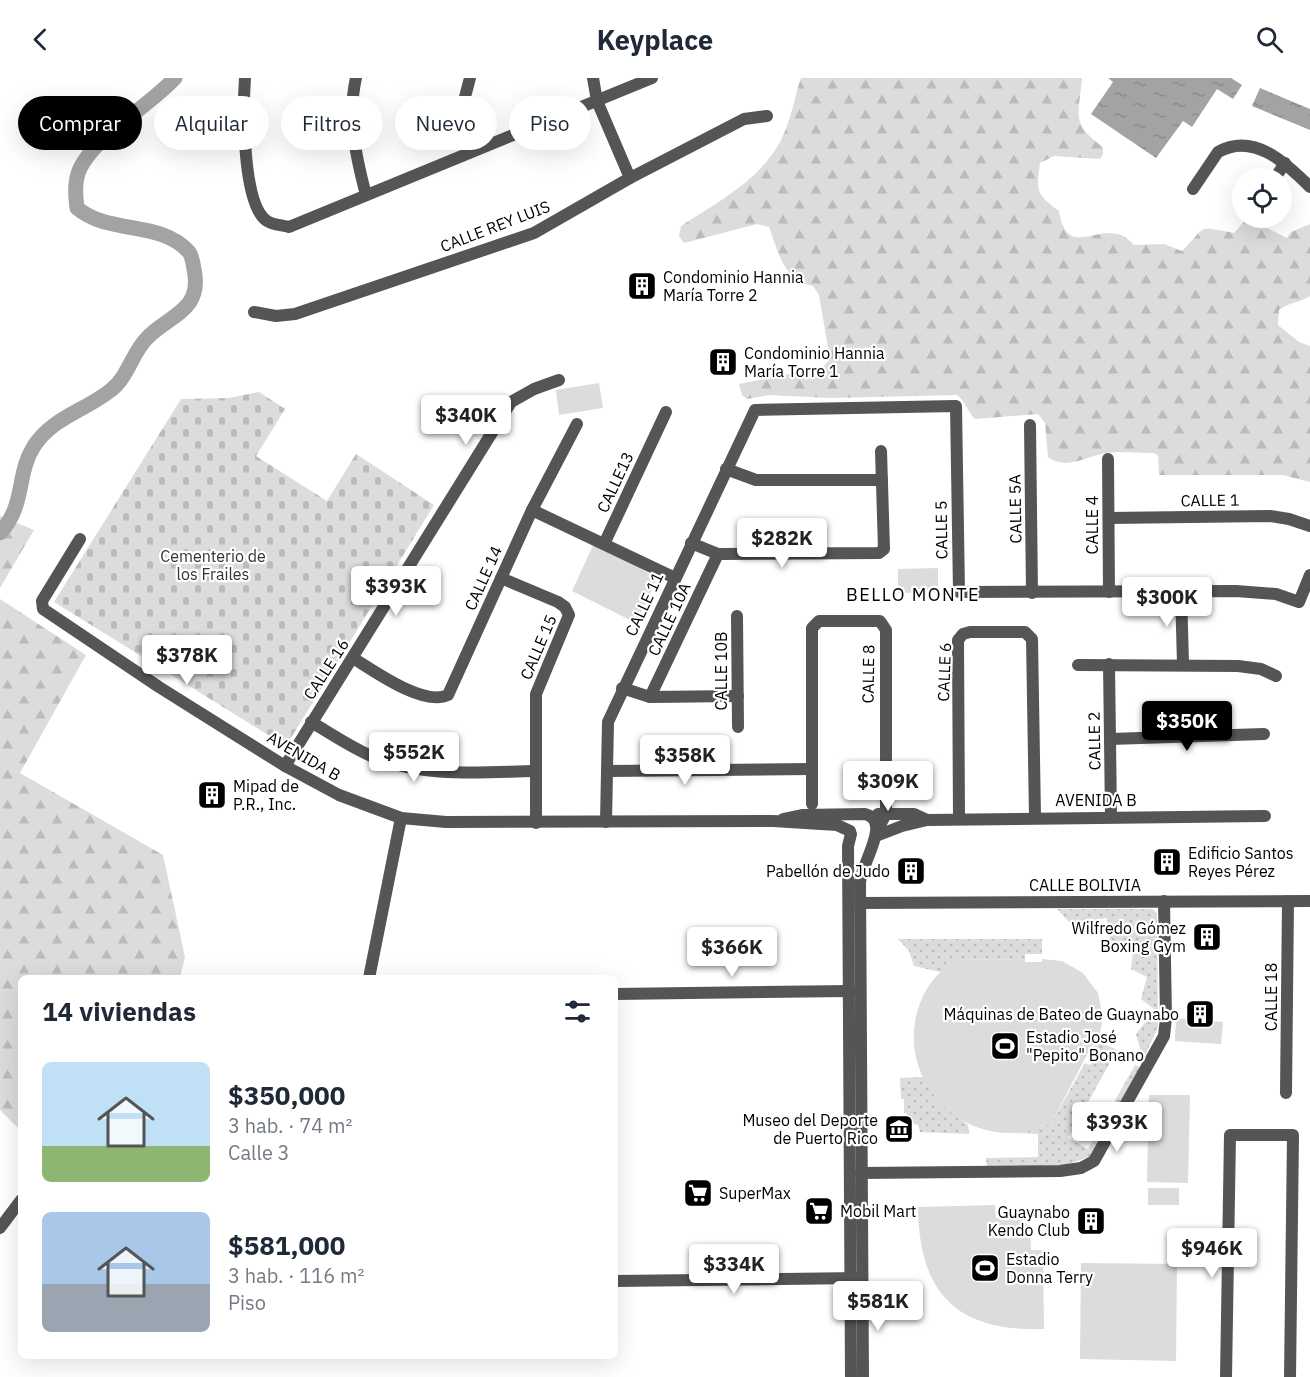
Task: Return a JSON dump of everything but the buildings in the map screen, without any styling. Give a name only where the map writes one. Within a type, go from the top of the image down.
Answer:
[{"type":"street","points":[[245,78],[243,102],[254,205],[267,221],[289,227],[652,78]]},
{"type":"street","points":[[356,78],[353,111],[354,138],[366,195]]},
{"type":"street","points":[[469,153],[461,112],[470,78]]},
{"type":"street","points":[[593,78],[597,101],[630,178]]},
{"type":"street","name":"CALLE REY LUIS","points":[[254,312],[276,316],[295,314],[534,233],[630,178],[744,119],[767,116]]},
{"type":"street","points":[[1193,189],[1218,152],[1226,148],[1255,147],[1285,163],[1310,187]]},
{"type":"street","points":[[1282,168],[1285,163]]},
{"type":"street","name":"CALLE 16","points":[[285,765],[511,402],[534,389],[559,380]]},
{"type":"street","name":"CALLE 5","points":[[755,410],[956,406],[959,592],[1265,591],[1299,602],[1310,575]]},
{"type":"street","name":"CALLE 11","points":[[606,822],[608,722],[622,688],[755,410]]},
{"type":"street","name":"CALLE13","points":[[605,542],[666,412]]},
{"type":"street","name":"CALLE 14","points":[[353,658],[402,687],[419,693],[445,697],[455,682],[532,510],[577,424]]},
{"type":"street","name":"CALLE 5A","points":[[1030,424],[1032,593]]},
{"type":"street","points":[[691,543],[718,554],[879,553],[884,549],[881,451]]},
{"type":"street","name":"CALLE 4","points":[[1108,459],[1109,592]]},
{"type":"street","points":[[726,469],[756,480],[882,480]]},
{"type":"street","points":[[532,510],[605,542],[675,578]]},
{"type":"street","name":"CALLE 1","points":[[1109,518],[1270,516],[1310,526]]},
{"type":"street","name":"AVENIDA B","points":[[80,539],[42,602],[43,609],[159,687],[285,765],[339,795],[401,818],[446,822],[773,821],[837,825],[851,833]]},
{"type":"street","name":"CALLE 10A","points":[[650,698],[718,554]]},
{"type":"street","name":"CALLE 15","points":[[501,578],[558,602],[566,607],[569,615],[538,686],[536,823]]},
{"type":"street","points":[[1181,592],[1183,664]]},
{"type":"street","name":"CALLE 10B","points":[[737,616],[738,727]]},
{"type":"street","name":"CALLE 8","points":[[812,804],[812,628],[819,621],[880,621],[886,630],[886,814],[861,876],[861,1173],[857,1278]]},
{"type":"street","name":"CALLE 6","points":[[959,818],[958,640],[963,634],[970,632],[1025,632],[1032,639],[1035,817]]},
{"type":"street","name":"CALLE 2","points":[[1109,664],[1111,816]]},
{"type":"street","points":[[1078,665],[1250,666],[1276,676]]},
{"type":"street","points":[[622,688],[650,698],[738,696]]},
{"type":"street","points":[[312,722],[377,758],[405,766],[445,772],[536,771]]},
{"type":"street","points":[[1110,739],[1264,734]]},
{"type":"street","points":[[606,771],[811,769]]},
{"type":"street","name":"AVENIDA B","points":[[773,821],[802,815],[914,814],[927,819]]},
{"type":"street","points":[[851,833],[863,843],[876,835],[877,822],[863,815],[851,824],[848,846],[849,992],[857,1278],[863,1377]]},
{"type":"street","name":"AVENIDA B","points":[[876,835],[927,819],[1265,816]]},
{"type":"street","points":[[370,975],[401,818]]},
{"type":"street","points":[[861,1173],[1074,1170],[1094,1161],[1164,1036],[1166,1018],[1164,901]]},
{"type":"street","name":"CALLE 18","points":[[1286,1093],[1288,901]]},
{"type":"street","name":"CALLE BOLIVIA","points":[[860,903],[1310,901]]},
{"type":"street","points":[[618,994],[849,992]]},
{"type":"street","points":[[1226,1377],[1230,1135],[1293,1135],[1290,1377]]},
{"type":"street","points":[[0,1228],[18,1204]]},
{"type":"street","points":[[618,1281],[857,1278]]},
{"type":"street","points":[[851,1377],[857,1278]]},
{"type":"green space","points":[[801,78],[1082,78],[1079,118],[1085,131],[1103,147],[1103,154],[1100,159],[1054,156],[1040,163],[1038,180],[1039,191],[1059,211],[1063,226],[1069,234],[1084,237],[1113,233],[1124,237],[1134,245],[1164,244],[1182,251],[1200,232],[1207,229],[1234,233],[1238,228],[1267,228],[1287,238],[1291,232],[1310,224],[1310,296],[1279,310],[1278,325],[1299,342],[1310,346],[1310,482],[1283,475],[1159,475],[1158,455],[1153,453],[1107,453],[1061,463],[1048,457],[1045,423],[1038,414],[975,419],[957,395],[831,398],[769,395],[747,399],[742,395],[739,384],[823,367],[830,359],[819,295],[813,286],[795,278],[789,271],[779,256],[769,227],[757,224],[684,243],[679,236],[681,226],[741,186],[767,162],[777,147],[790,118]]},
{"type":"green space","points":[[599,383],[603,408],[559,415],[556,390]]},
{"type":"green space","name":"Cementerio de los Frailes","points":[[259,392],[285,409],[256,456],[327,501],[356,454],[434,505],[286,746],[54,602],[181,399],[229,398]]},
{"type":"green space","points":[[0,516],[34,530],[0,588]]},
{"type":"green space","points":[[596,539],[657,579],[636,623],[572,591]]},
{"type":"green space","points":[[938,568],[938,592],[898,593],[898,569]]},
{"type":"green space","points":[[0,599],[86,655],[20,773],[163,855],[185,957],[181,975],[18,975],[18,1128],[0,1110]]},
{"type":"green space","points":[[1057,909],[1152,909],[1157,913],[1158,1027],[1143,1060],[1136,1034],[1155,1010],[1141,999],[1147,977],[1131,969],[1134,943],[1110,941],[1107,918],[1071,924]]},
{"type":"green space","points":[[898,939],[1042,939],[1042,954],[1025,954],[1025,959],[954,960],[940,972],[914,966],[909,951]]},
{"type":"green space","name":"Estadio José \"Pepito\" Bonano","points":[[1025,959],[1025,962],[1042,962],[1042,959],[1062,961],[1083,973],[1098,993],[1103,1018],[1098,1041],[1091,1047],[1052,1122],[1039,1129],[1018,1133],[982,1129],[959,1118],[940,1103],[926,1083],[917,1061],[914,1037],[917,1012],[928,987],[953,960]]},
{"type":"green space","points":[[1176,1018],[1223,1022],[1221,1044],[1175,1041]]},
{"type":"green space","points":[[1098,1041],[1117,1050],[1068,1138],[1088,1149],[1135,1065],[1142,1068],[1092,1156],[1065,1165],[987,1166],[986,1158],[1038,1157],[1038,1134],[1014,1133],[1034,1130],[1052,1122],[1085,1063],[1090,1065],[1098,1051],[1093,1048]]},
{"type":"green space","points":[[923,1077],[939,1102],[968,1125],[969,1134],[920,1132],[918,1125],[907,1121],[907,1113],[904,1113],[904,1099],[901,1099],[900,1078]]},
{"type":"green space","points":[[1149,1095],[1190,1095],[1188,1183],[1147,1182]]},
{"type":"green space","points":[[1148,1188],[1179,1188],[1179,1205],[1148,1205]]},
{"type":"green space","name":"Estadio Donna Terry","points":[[995,1205],[996,1218],[1020,1218],[1030,1227],[1031,1250],[1043,1250],[1044,1329],[1013,1328],[987,1323],[966,1314],[948,1301],[935,1284],[926,1263],[920,1237],[918,1207]]},
{"type":"green space","points":[[1081,1263],[1177,1264],[1176,1361],[1080,1359]]},
{"type":"water","points":[[1108,78],[1231,78],[1242,85],[1233,99],[1217,89],[1192,127],[1183,121],[1156,158],[1091,114],[1113,82]]},
{"type":"water","points":[[1260,88],[1310,109],[1310,130],[1252,106]]},
{"type":"waterway","points":[[0,533],[14,512],[28,457],[42,436],[60,421],[117,385],[147,338],[182,311],[194,294],[192,258],[189,252],[177,242],[150,231],[104,222],[77,208],[76,202],[78,174],[91,152],[175,78]]},
{"type":"place","name":"Condominio Hannia María Torre 2","points":[[642,286]]},
{"type":"place","name":"Condominio Hannia María Torre 1","points":[[723,362]]},
{"type":"place","name":"Mipad de P.R., Inc.","points":[[212,795]]},
{"type":"place","name":"Edificio Santos Reyes Pérez","points":[[1167,862]]},
{"type":"place","name":"Pabellón de Judo","points":[[911,871]]},
{"type":"place","name":"Wilfredo Gómez Boxing Gym","points":[[1207,937]]},
{"type":"place","name":"Máquinas de Bateo de Guaynabo","points":[[1200,1014]]},
{"type":"place","name":"Estadio José \"Pepito\" Bonano","points":[[1005,1046]]},
{"type":"place","name":"Museo del Deporte de Puerto Rico","points":[[899,1129]]},
{"type":"place","name":"SuperMax","points":[[698,1193]]},
{"type":"place","name":"Mobil Mart","points":[[819,1211]]},
{"type":"place","name":"Guaynabo Kendo Club","points":[[1091,1221]]},
{"type":"place","name":"Estadio Donna Terry","points":[[985,1268]]},
{"type":"district","name":"BELLO MONTE","points":[[913,594]]}]
